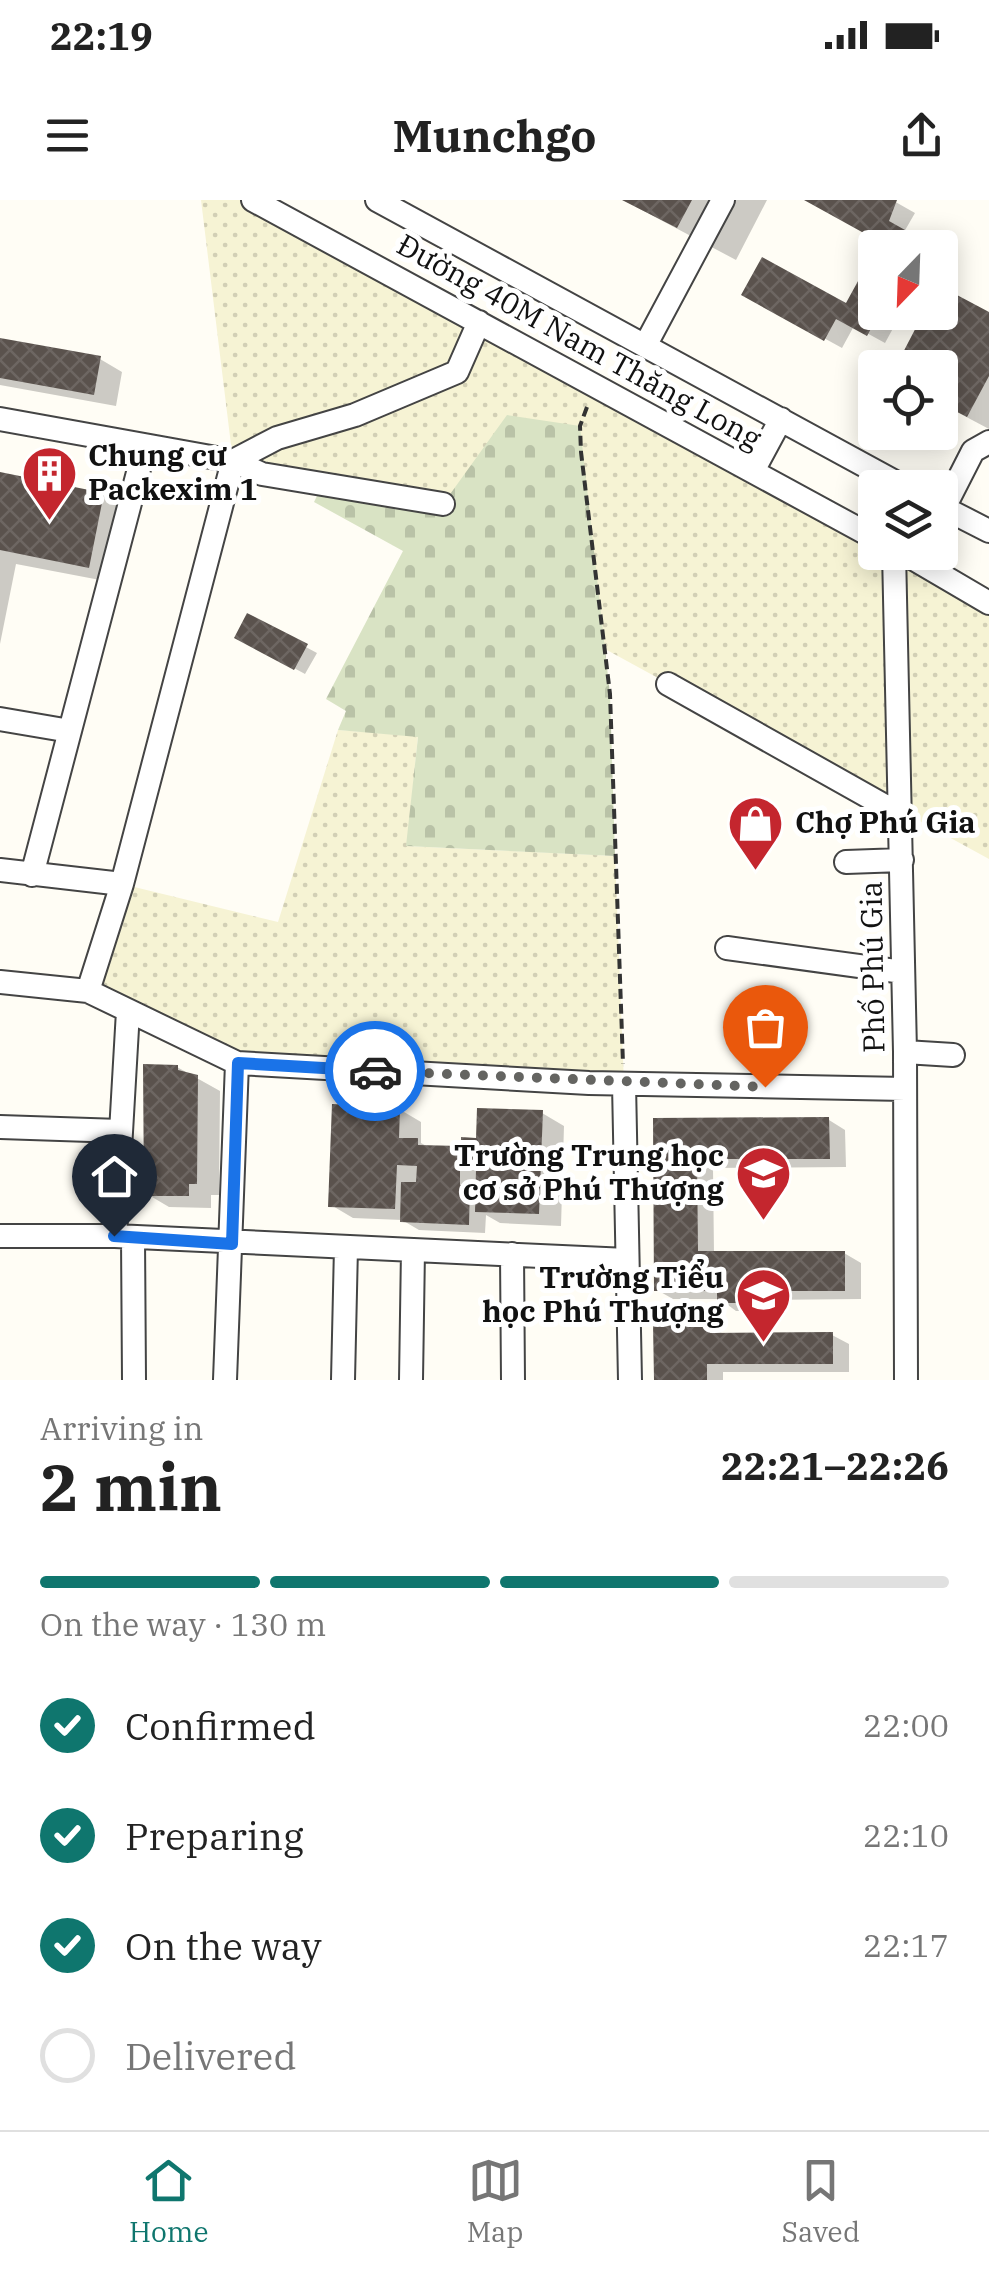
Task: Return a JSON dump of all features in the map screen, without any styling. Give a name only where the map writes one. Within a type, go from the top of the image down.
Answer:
[{"type":"street","name":"Đường 40M Nam Thăng Long","points":[[254,200],[858,529]]},
{"type":"street","name":"Đường 40M Nam Thăng Long","points":[[377,200],[873,470]]},
{"type":"street","points":[[645,346],[723,200]]},
{"type":"street","points":[[88,991],[122,884],[233,461],[277,438],[355,415],[458,372],[479,322]]},
{"type":"street","points":[[0,419],[233,461],[262,474],[443,504]]},
{"type":"street","points":[[753,472],[781,420]]},
{"type":"street","points":[[958,478],[973,451],[989,442]]},
{"type":"street","points":[[32,875],[145,446]]},
{"type":"street","points":[[958,515],[989,531]]},
{"type":"street","name":"Phố Phú Gia","points":[[894,570],[902,860],[906,1380]]},
{"type":"street","points":[[933,570],[989,603]]},
{"type":"street","points":[[668,684],[901,814]]},
{"type":"street","points":[[0,719],[70,731]]},
{"type":"street","points":[[846,862],[902,860]]},
{"type":"street","points":[[0,870],[122,884]]},
{"type":"street","points":[[727,948],[903,972]]},
{"type":"street","points":[[0,982],[88,991],[238,1063],[624,1084],[905,1090]]},
{"type":"street","points":[[128,1012],[120,1130],[134,1380]]},
{"type":"street","points":[[904,1052],[953,1054]]},
{"type":"street","points":[[225,1380],[238,1063]]},
{"type":"street","points":[[624,1084],[630,1380]]},
{"type":"street","points":[[0,1127],[120,1130]]},
{"type":"street","points":[[0,1236],[124,1236],[627,1260]]},
{"type":"street","points":[[343,1380],[346,1246]]},
{"type":"street","points":[[412,1380],[413,1250]]},
{"type":"street","points":[[512,1254],[513,1380]]},
{"type":"path","points":[[594,385],[580,426],[581,452],[610,694],[624,1084]]},
{"type":"shaded area","points":[[201,200],[253,200],[858,529],[858,570],[932,570],[989,602],[989,859],[605,649],[443,504],[233,461]]},
{"type":"shaded area","points":[[338,730],[418,736],[407,846],[615,856],[624,1084],[237,1063],[88,991],[122,884],[278,922]]},
{"type":"green space","points":[[507,415],[580,426],[610,694],[615,856],[406,846],[418,737],[338,730],[346,711],[326,699],[403,551],[314,502],[323,484],[443,504]]},
{"type":"building","points":[[622,200],[692,200],[677,228]]},
{"type":"building","points":[[804,200],[897,200],[889,221],[905,230],[858,230]]},
{"type":"building","points":[[762,257],[846,303],[858,281],[858,330],[870,330],[867,336],[836,319],[824,341],[741,295]]},
{"type":"building","points":[[958,296],[989,312],[989,376],[967,417],[958,412],[958,350],[904,350],[915,330],[958,330]]},
{"type":"building","points":[[0,338],[101,356],[94,395],[0,378]]},
{"type":"building","name":"Chung cư Packexim 1","points":[[0,472],[104,493],[89,568],[0,550]]},
{"type":"building","points":[[247,613],[308,644],[294,670],[234,638]]},
{"type":"building","points":[[143,1064],[178,1065],[178,1070],[198,1075],[197,1184],[189,1184],[189,1196],[144,1196]]},
{"type":"building","points":[[332,1104],[400,1107],[399,1138],[418,1138],[418,1145],[461,1146],[461,1137],[476,1138],[477,1108],[543,1110],[539,1214],[475,1212],[476,1169],[460,1168],[460,1185],[470,1185],[469,1225],[400,1222],[401,1182],[416,1182],[417,1166],[397,1165],[395,1209],[328,1207]]},
{"type":"building","points":[[829,1117],[830,1159],[697,1159],[698,1251],[845,1251],[845,1291],[736,1291],[736,1303],[717,1303],[717,1291],[654,1291],[653,1118]]},
{"type":"building","points":[[653,1324],[710,1324],[710,1333],[833,1332],[833,1364],[707,1364],[707,1380],[654,1380]]},
{"type":"way so far","points":[[375,1071],[589,1083],[765,1087]]},
{"type":"place","name":"Chung cư Packexim 1","points":[[49,522]]},
{"type":"place","name":"Chợ Phú Gia","points":[[756,872]]},
{"type":"place","name":"Trường Trung học cơ sở Phú Thượng","points":[[763,1222]]},
{"type":"place","name":"Trường Tiểu học Phú Thượng","points":[[763,1344]]},
{"type":"route","points":[[114,1236],[232,1244],[238,1063],[375,1071]]}]
